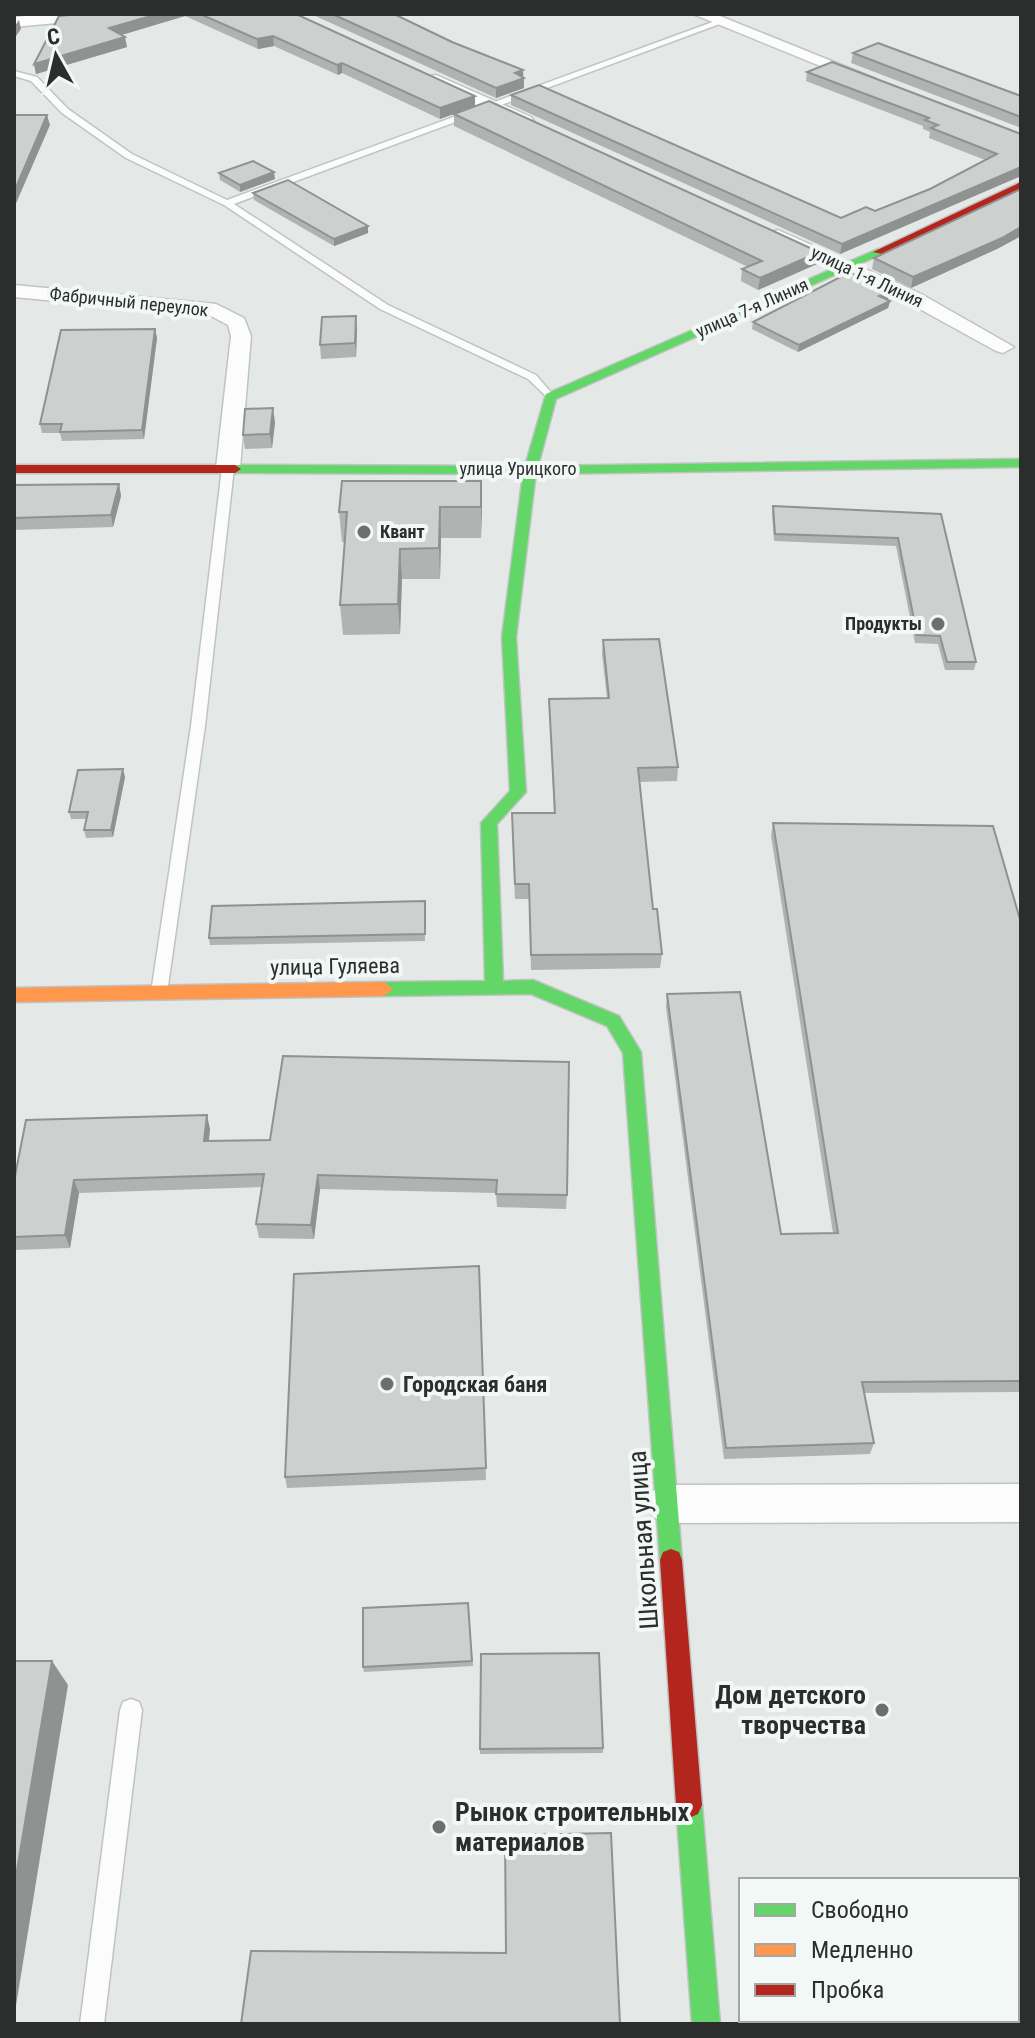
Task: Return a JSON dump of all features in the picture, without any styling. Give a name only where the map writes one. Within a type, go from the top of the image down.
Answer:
[{"type":"street","points":[[14,22],[99,14]]},
{"type":"street","points":[[701,14],[892,88]]},
{"type":"street","points":[[421,73],[546,131]]},
{"type":"street","name":"улица 7-я Линия","points":[[550,397],[846,267],[1021,185]]},
{"type":"street","name":"улица 1-я Линия","points":[[759,228],[972,328],[1003,347]]},
{"type":"street","name":"Фабричный переулок","points":[[14,291],[216,310],[237,322],[241,336],[228,468]]},
{"type":"street","points":[[494,987],[489,823],[518,792],[509,637],[532,470],[550,397]]},
{"type":"street","name":"улица Урицкого","points":[[14,469],[532,470],[1021,463]]},
{"type":"street","name":"улица Гуляева","points":[[14,995],[533,987],[613,1021],[632,1052]]},
{"type":"street","name":"Школьная улица","points":[[632,1052],[706,2024]]},
{"type":"street","points":[[667,1504],[1021,1503]]},
{"type":"lane","points":[[227,203],[721,22]]},
{"type":"lane","points":[[14,73],[34,79],[65,111],[129,156],[227,203],[384,307],[532,377],[550,397]]},
{"type":"lane","points":[[159,993],[198,726],[228,468]]},
{"type":"lane","points":[[92,2024],[131,1710]]},
{"type":"building","points":[[158,14],[109,28],[125,37],[34,64],[59,16]]},
{"type":"building","points":[[200,14],[296,14],[475,96],[440,108],[342,63],[337,65],[273,36],[257,39]]},
{"type":"building","points":[[332,14],[394,14],[452,42],[523,70],[515,73],[524,78],[496,88]]},
{"type":"building","points":[[878,43],[1021,96],[1021,117],[853,53]]},
{"type":"building","points":[[832,62],[1021,134],[1021,167],[842,244],[511,95],[539,85],[841,218],[866,207],[875,211],[930,189],[997,154],[931,128],[938,125],[925,120],[929,118],[807,72]]},
{"type":"building","points":[[489,101],[819,252],[760,278],[742,269],[762,261],[454,114]]},
{"type":"building","points":[[14,115],[47,115],[14,192]]},
{"type":"building","points":[[253,161],[274,172],[240,185],[219,173]]},
{"type":"building","points":[[288,180],[368,226],[334,239],[253,193]]},
{"type":"building","points":[[1021,189],[1021,227],[1002,238],[913,277],[874,258]]},
{"type":"building","points":[[850,272],[889,292],[879,296],[890,301],[799,345],[753,322]]},
{"type":"building","points":[[356,316],[355,343],[320,345],[322,317]]},
{"type":"building","points":[[155,329],[142,430],[60,432],[62,424],[40,424],[61,330]]},
{"type":"building","points":[[273,408],[270,434],[243,435],[245,409]]},
{"type":"building","points":[[342,481],[481,481],[481,507],[440,507],[439,548],[400,549],[398,604],[340,605],[347,512],[339,512]]},
{"type":"building","points":[[119,484],[111,515],[14,518],[14,485]]},
{"type":"building","points":[[773,506],[941,514],[976,662],[947,662],[940,636],[917,635],[898,538],[775,534]]},
{"type":"building","points":[[659,639],[678,767],[638,768],[653,909],[657,909],[662,954],[531,955],[529,884],[515,884],[512,813],[555,813],[549,699],[609,698],[603,640]]},
{"type":"building","points":[[123,769],[111,830],[84,830],[88,812],[69,812],[78,770]]},
{"type":"building","points":[[773,823],[993,826],[1021,923],[1021,1381],[862,1382],[874,1443],[726,1448],[667,994],[740,992],[781,1234],[838,1233]]},
{"type":"building","points":[[425,901],[425,934],[209,938],[212,906]]},
{"type":"building","points":[[283,1056],[569,1062],[567,1195],[496,1194],[497,1180],[318,1175],[311,1225],[256,1224],[264,1174],[74,1180],[65,1235],[14,1237],[14,1181],[26,1120],[207,1115],[204,1141],[270,1140]]},
{"type":"building","name":"Городская баня","points":[[479,1266],[486,1468],[285,1477],[294,1274]]},
{"type":"building","points":[[468,1603],[472,1661],[363,1667],[363,1608]]},
{"type":"building","points":[[599,1653],[603,1748],[480,1749],[481,1654]]},
{"type":"building","points":[[14,1661],[52,1661],[14,1888]]},
{"type":"building","points":[[611,1833],[620,2024],[241,2024],[251,1951],[506,1953],[505,1835]]},
{"type":"building","points":[[1021,1967],[1021,2024],[935,2024],[1019,2022]]},
{"type":"traffic: fast","points":[[494,987],[489,823],[518,792],[509,637],[528,480],[550,397],[878,252]]},
{"type":"traffic: fast","points":[[235,469],[532,470],[1021,463]]},
{"type":"traffic: fast","points":[[384,989],[533,987],[613,1021],[632,1052],[671,1560]]},
{"type":"traffic: fast","points":[[689,1805],[706,2024]]},
{"type":"traffic: slow","points":[[14,995],[384,989]]},
{"type":"traffic: jam","points":[[878,252],[1021,185]]},
{"type":"traffic: jam","points":[[14,469],[235,469]]},
{"type":"traffic: jam","points":[[671,1560],[689,1805]]},
{"type":"place","name":"Квант","points":[[364,532]]},
{"type":"place","name":"Продукты","points":[[938,624]]},
{"type":"place","name":"Городская баня","points":[[387,1384]]},
{"type":"place","name":"Дом детского творчества","points":[[882,1710]]},
{"type":"place","name":"Рынок строительных материалов","points":[[439,1827]]}]
